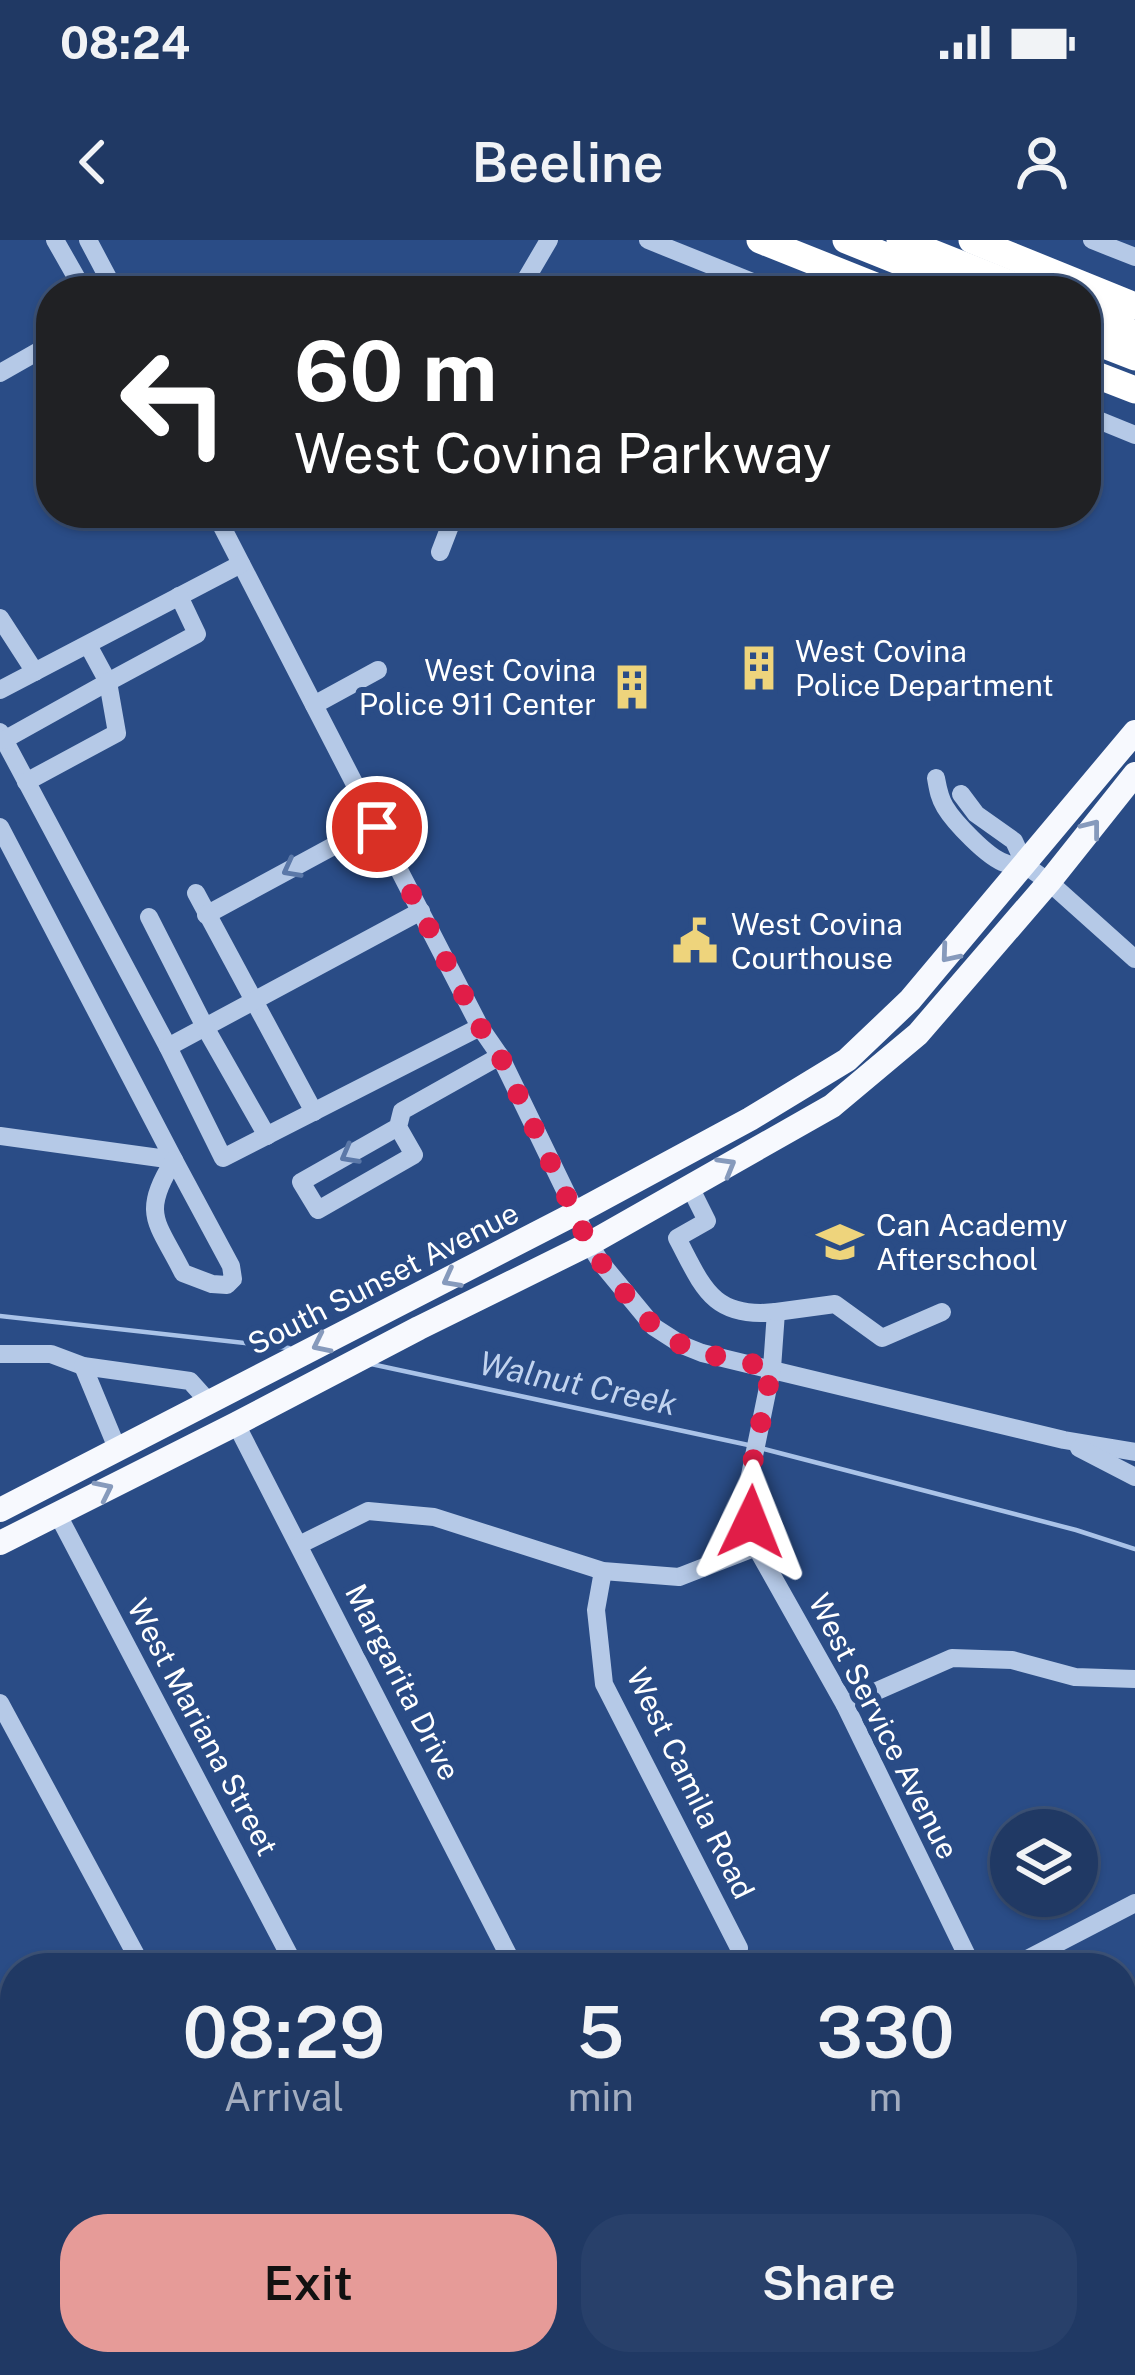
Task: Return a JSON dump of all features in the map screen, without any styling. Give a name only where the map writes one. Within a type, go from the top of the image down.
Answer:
[{"type":"highway","points":[[760,240],[850,276]]},
{"type":"highway","points":[[846,240],[936,276]]},
{"type":"highway","points":[[900,240],[990,276]]},
{"type":"highway","points":[[972,240],[1061,276]]},
{"type":"highway","points":[[1101,292],[1135,306]]},
{"type":"highway","points":[[1101,320],[1135,334]]},
{"type":"highway","points":[[1101,344],[1135,357]]},
{"type":"highway","points":[[1101,377],[1135,390]]},
{"type":"main road","name":"South Sunset Avenue","points":[[0,1510],[576,1213],[750,1120],[847,1060],[910,1000],[1135,732]]},
{"type":"main road","name":"South Sunset Avenue","points":[[0,1543],[589,1244],[832,1106],[918,1034],[1135,774]]},
{"type":"street","points":[[55,240],[75,276]]},
{"type":"street","points":[[88,240],[107,276]]},
{"type":"street","points":[[528,276],[549,240]]},
{"type":"street","points":[[648,240],[738,276]]},
{"type":"street","points":[[1092,240],[1135,257]]},
{"type":"street","points":[[0,374],[36,353]]},
{"type":"street","points":[[1101,421],[1135,435]]},
{"type":"street","points":[[222,528],[480,1027],[500,1056],[589,1244],[654,1327],[702,1353],[1135,1454]]},
{"type":"street","points":[[440,552],[449,528]]},
{"type":"street","points":[[0,690],[241,565]]},
{"type":"street","points":[[179,596],[197,634],[2,736],[223,1158],[480,1027]]},
{"type":"street","points":[[0,618],[35,672]]},
{"type":"street","points":[[88,644],[109,682],[117,733],[129,754]]},
{"type":"street","points":[[314,705],[379,670]]},
{"type":"street","points":[[26,782],[117,733]]},
{"type":"street","points":[[936,778],[948,813],[974,840],[995,859],[1025,865]]},
{"type":"street","points":[[961,794],[976,814],[1014,841],[1025,865],[1135,959]]},
{"type":"street","points":[[0,827],[232,1266],[233,1279],[227,1285],[183,1274],[154,1217],[152,1204],[173,1160]]},
{"type":"street","points":[[206,915],[377,827]]},
{"type":"street","points":[[196,893],[314,1112]]},
{"type":"street","points":[[168,1047],[421,911]]},
{"type":"street","points":[[149,917],[267,1136]]},
{"type":"street","points":[[398,1127],[414,1154],[318,1210],[301,1182],[398,1127],[402,1112],[500,1056]]},
{"type":"street","points":[[0,1136],[173,1160]]},
{"type":"street","points":[[690,1187],[707,1221],[677,1238],[715,1302],[755,1314],[836,1304],[882,1338],[942,1312]]},
{"type":"street","name":"West Service Avenue","points":[[776,1312],[772,1368],[748,1485],[756,1547],[845,1705],[966,1953]]},
{"type":"street","points":[[0,1354],[51,1354],[83,1366],[190,1381],[208,1401]]},
{"type":"street","points":[[83,1366],[117,1448]]},
{"type":"street","name":"Margarita Drive","points":[[236,1424],[507,1953]]},
{"type":"street","points":[[1064,1440],[1135,1477]]},
{"type":"street","points":[[1089,1454],[1121,1461],[1135,1454]]},
{"type":"street","points":[[299,1545],[368,1511],[434,1517],[603,1571],[679,1577],[756,1547]]},
{"type":"street","name":"West Mariana Street","points":[[57,1513],[288,1953]]},
{"type":"street","name":"West Camila Road","points":[[603,1571],[596,1610],[604,1684],[739,1948]]},
{"type":"street","points":[[845,1705],[952,1658],[1012,1660],[1075,1677],[1135,1679]]},
{"type":"street","points":[[0,1703],[8,1736],[134,1953]]},
{"type":"street","points":[[1039,1953],[1135,1904]]},
{"type":"waterway","name":"Walnut Creek","points":[[0,1316],[289,1348]]},
{"type":"waterway","name":"Walnut Creek","points":[[371,1364],[753,1446]]},
{"type":"waterway","name":"Walnut Creek","points":[[764,1449],[1135,1549]]},
{"type":"place","name":"West Covina Police Department","points":[[759,668]]},
{"type":"place","name":"West Covina Police 911 Center","points":[[632,687]]},
{"type":"place","name":"West Covina Courthouse","points":[[695,941]]},
{"type":"place","name":"Can Academy Afterschool","points":[[840,1242]]},
{"type":"route","points":[[377,827],[480,1027],[500,1056],[589,1244],[610,1276],[654,1327],[682,1345],[772,1368],[748,1485],[751,1522]]}]
